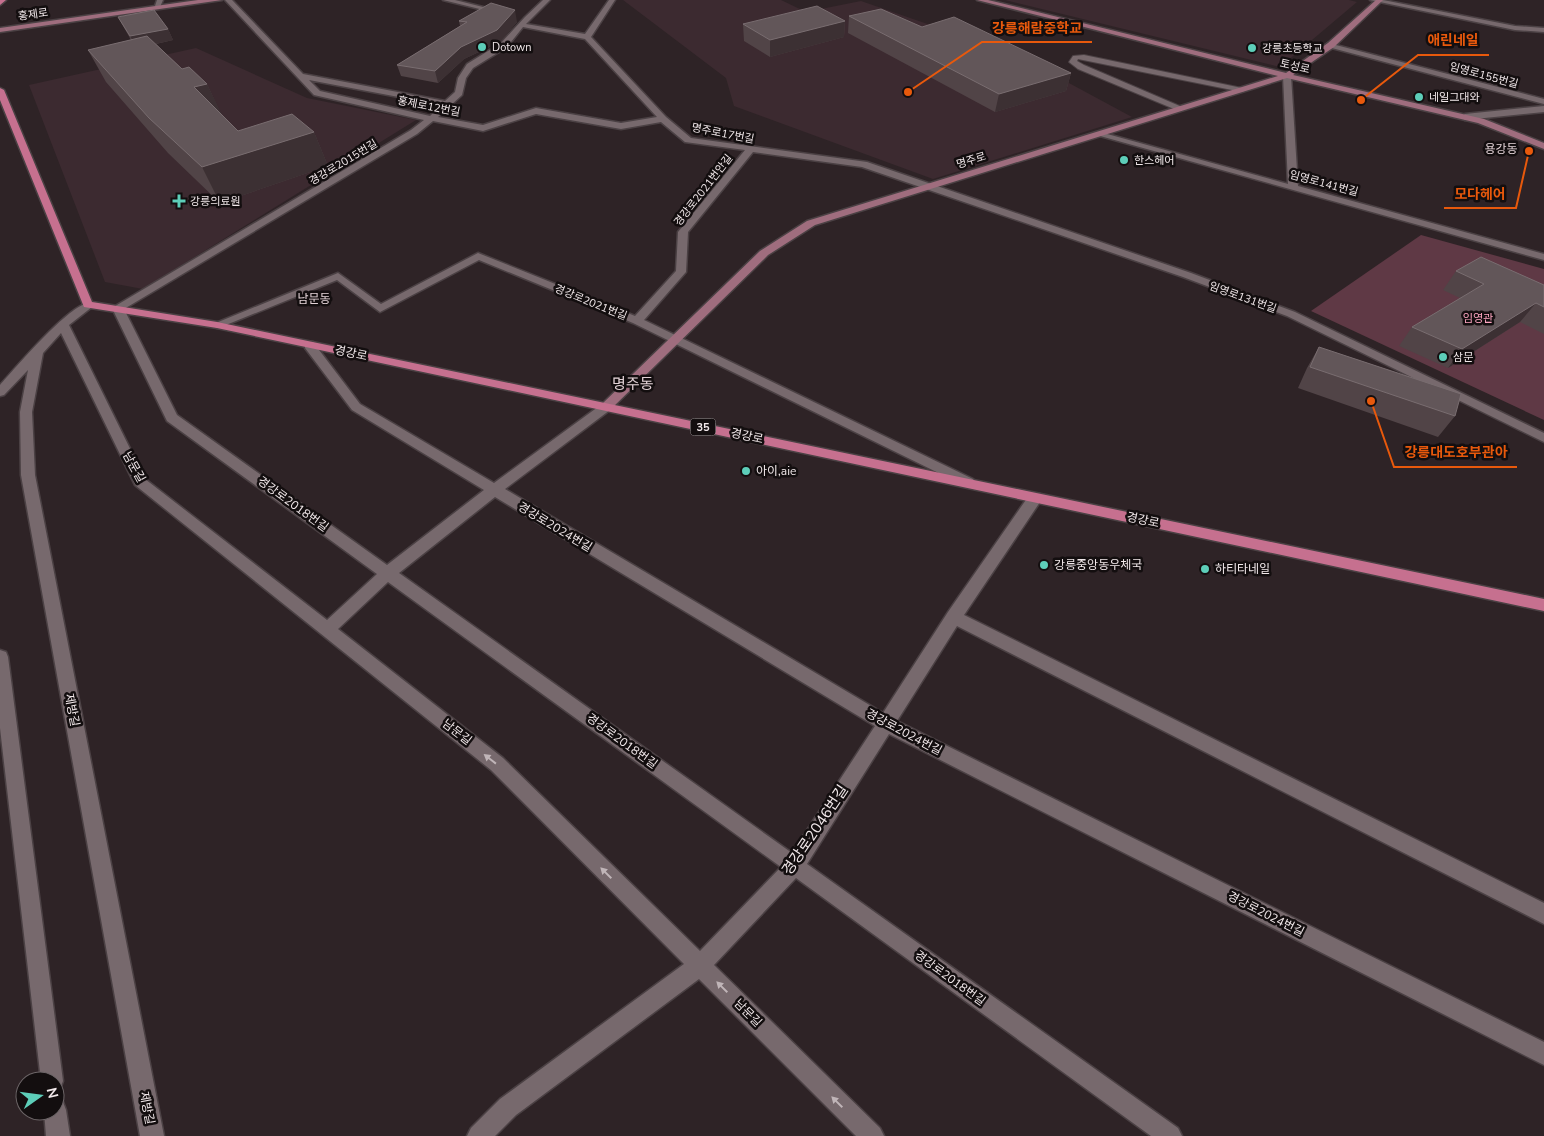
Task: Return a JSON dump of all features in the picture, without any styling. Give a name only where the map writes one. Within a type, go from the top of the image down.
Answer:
[{"type":"main road","points":[[0,3],[3,0]]},
{"type":"main road","points":[[0,90],[88,305]]},
{"type":"main road","name":"경강로","points":[[88,305],[118,308],[217,325],[1544,605]]},
{"type":"street","name":"홍제로","points":[[0,30],[159,3],[219,0]]},
{"type":"street","name":"홍제로12번길","points":[[228,0],[317,93],[483,128],[536,111],[621,126],[663,120]]},
{"type":"street","points":[[446,0],[509,14]]},
{"type":"street","name":"경강로2015번길","points":[[118,308],[407,136],[432,118],[459,93],[462,78],[470,66],[504,45],[522,20],[546,0]]},
{"type":"street","points":[[522,20],[588,37],[612,0]]},
{"type":"street","name":"토성로","points":[[980,0],[1287,76],[1481,121],[1544,146]]},
{"type":"street","points":[[1377,1],[1515,28],[1544,30]]},
{"type":"street","name":"명주로","points":[[606,407],[764,253],[811,223],[1287,76],[1331,46],[1377,1]]},
{"type":"street","name":"명주로17번길","points":[[588,37],[663,120],[688,140],[750,150],[864,164],[930,186]]},
{"type":"street","name":"임영로155번길","points":[[1331,46],[1544,102]]},
{"type":"street","points":[[301,76],[448,104]]},
{"type":"street","points":[[1287,76],[1292,188]]},
{"type":"street","points":[[1465,117],[1544,109]]},
{"type":"street","name":"임영로141번길","points":[[1097,134],[1544,257]]},
{"type":"street","name":"경강로2021번안길","points":[[638,321],[681,272],[684,232],[750,150]]},
{"type":"street","name":"임영로131번길","points":[[930,186],[1291,314],[1544,438]]},
{"type":"street","name":"경강로2021번길","points":[[217,325],[338,276],[380,309],[478,256],[638,321],[968,482]]},
{"type":"street","points":[[0,392],[63,324],[88,305]]},
{"type":"street","name":"경강로2018번길","points":[[118,308],[172,418],[1170,1136]]},
{"type":"street","name":"남문길","points":[[63,324],[140,482],[497,764],[872,1136]]},
{"type":"street","name":"경강로2024번길","points":[[309,345],[356,408],[886,724],[1544,1054]]},
{"type":"street","name":"제방길","points":[[37,352],[26,412],[28,475],[152,1136]]},
{"type":"street","points":[[327,630],[388,573],[494,490],[606,407]]},
{"type":"street","name":"경강로2046번길","points":[[479,1136],[508,1107],[700,965],[795,866],[954,617],[1035,498]]},
{"type":"street","points":[[954,617],[1544,914]]},
{"type":"street","points":[[0,657],[51,1071]]},
{"type":"street","points":[[56,1121],[58,1136]]},
{"type":"lane","points":[[1179,109],[1080,67],[1073,62],[1074,57],[1084,57],[1242,90]]},
{"type":"shaded area","points":[[623,0],[781,0],[806,12],[861,1],[1017,55],[1132,117],[933,179],[734,106],[726,78]]},
{"type":"shaded area","name":"강릉초등학교","points":[[1005,0],[1349,0],[1357,2],[1280,67]]},
{"type":"shaded area","name":"강릉의료원","points":[[196,48],[307,98],[416,120],[143,289],[105,282],[29,85]]},
{"type":"green space","name":"임영관","points":[[1421,235],[1544,269],[1544,420],[1311,311]]},
{"type":"building","points":[[491,3],[515,10],[497,30],[461,47],[435,71],[397,65],[467,22],[459,21]]},
{"type":"building","points":[[817,6],[845,21],[770,40],[743,24]]},
{"type":"building","points":[[881,9],[922,27],[954,17],[1071,73],[999,94],[849,16]]},
{"type":"building","points":[[154,10],[168,29],[130,36],[118,17]]},
{"type":"building","points":[[147,36],[182,69],[189,67],[207,84],[194,87],[238,131],[292,114],[314,132],[202,167],[149,118],[88,50]]},
{"type":"building","points":[[1481,257],[1544,285],[1544,307],[1536,303],[1462,349],[1412,327],[1484,284],[1456,271]]},
{"type":"building","points":[[1319,347],[1461,394],[1455,416],[1310,367]]},
{"type":"place","name":"Dotown","points":[[482,47]]},
{"type":"place","name":"강릉초등학교","points":[[1252,48]]},
{"type":"place","name":"강릉해람중학교","points":[[908,92]]},
{"type":"place","name":"네일그대와","points":[[1419,97]]},
{"type":"place","name":"애린네일","points":[[1361,100]]},
{"type":"place","name":"모다헤어","points":[[1529,151]]},
{"type":"place","name":"한스헤어","points":[[1124,160]]},
{"type":"place","name":"강릉의료원","points":[[179,201]]},
{"type":"place","name":"삼문","points":[[1443,357]]},
{"type":"place","name":"강릉대도호부관아","points":[[1371,401]]},
{"type":"place","name":"아이,aie","points":[[746,471]]},
{"type":"place","name":"강릉중앙동우체국","points":[[1044,565]]},
{"type":"place","name":"하티타네일","points":[[1205,569]]},
{"type":"district","name":"용강동","points":[[1501,149]]},
{"type":"district","name":"남문동","points":[[314,299]]},
{"type":"district","name":"명주동","points":[[633,384]]}]
